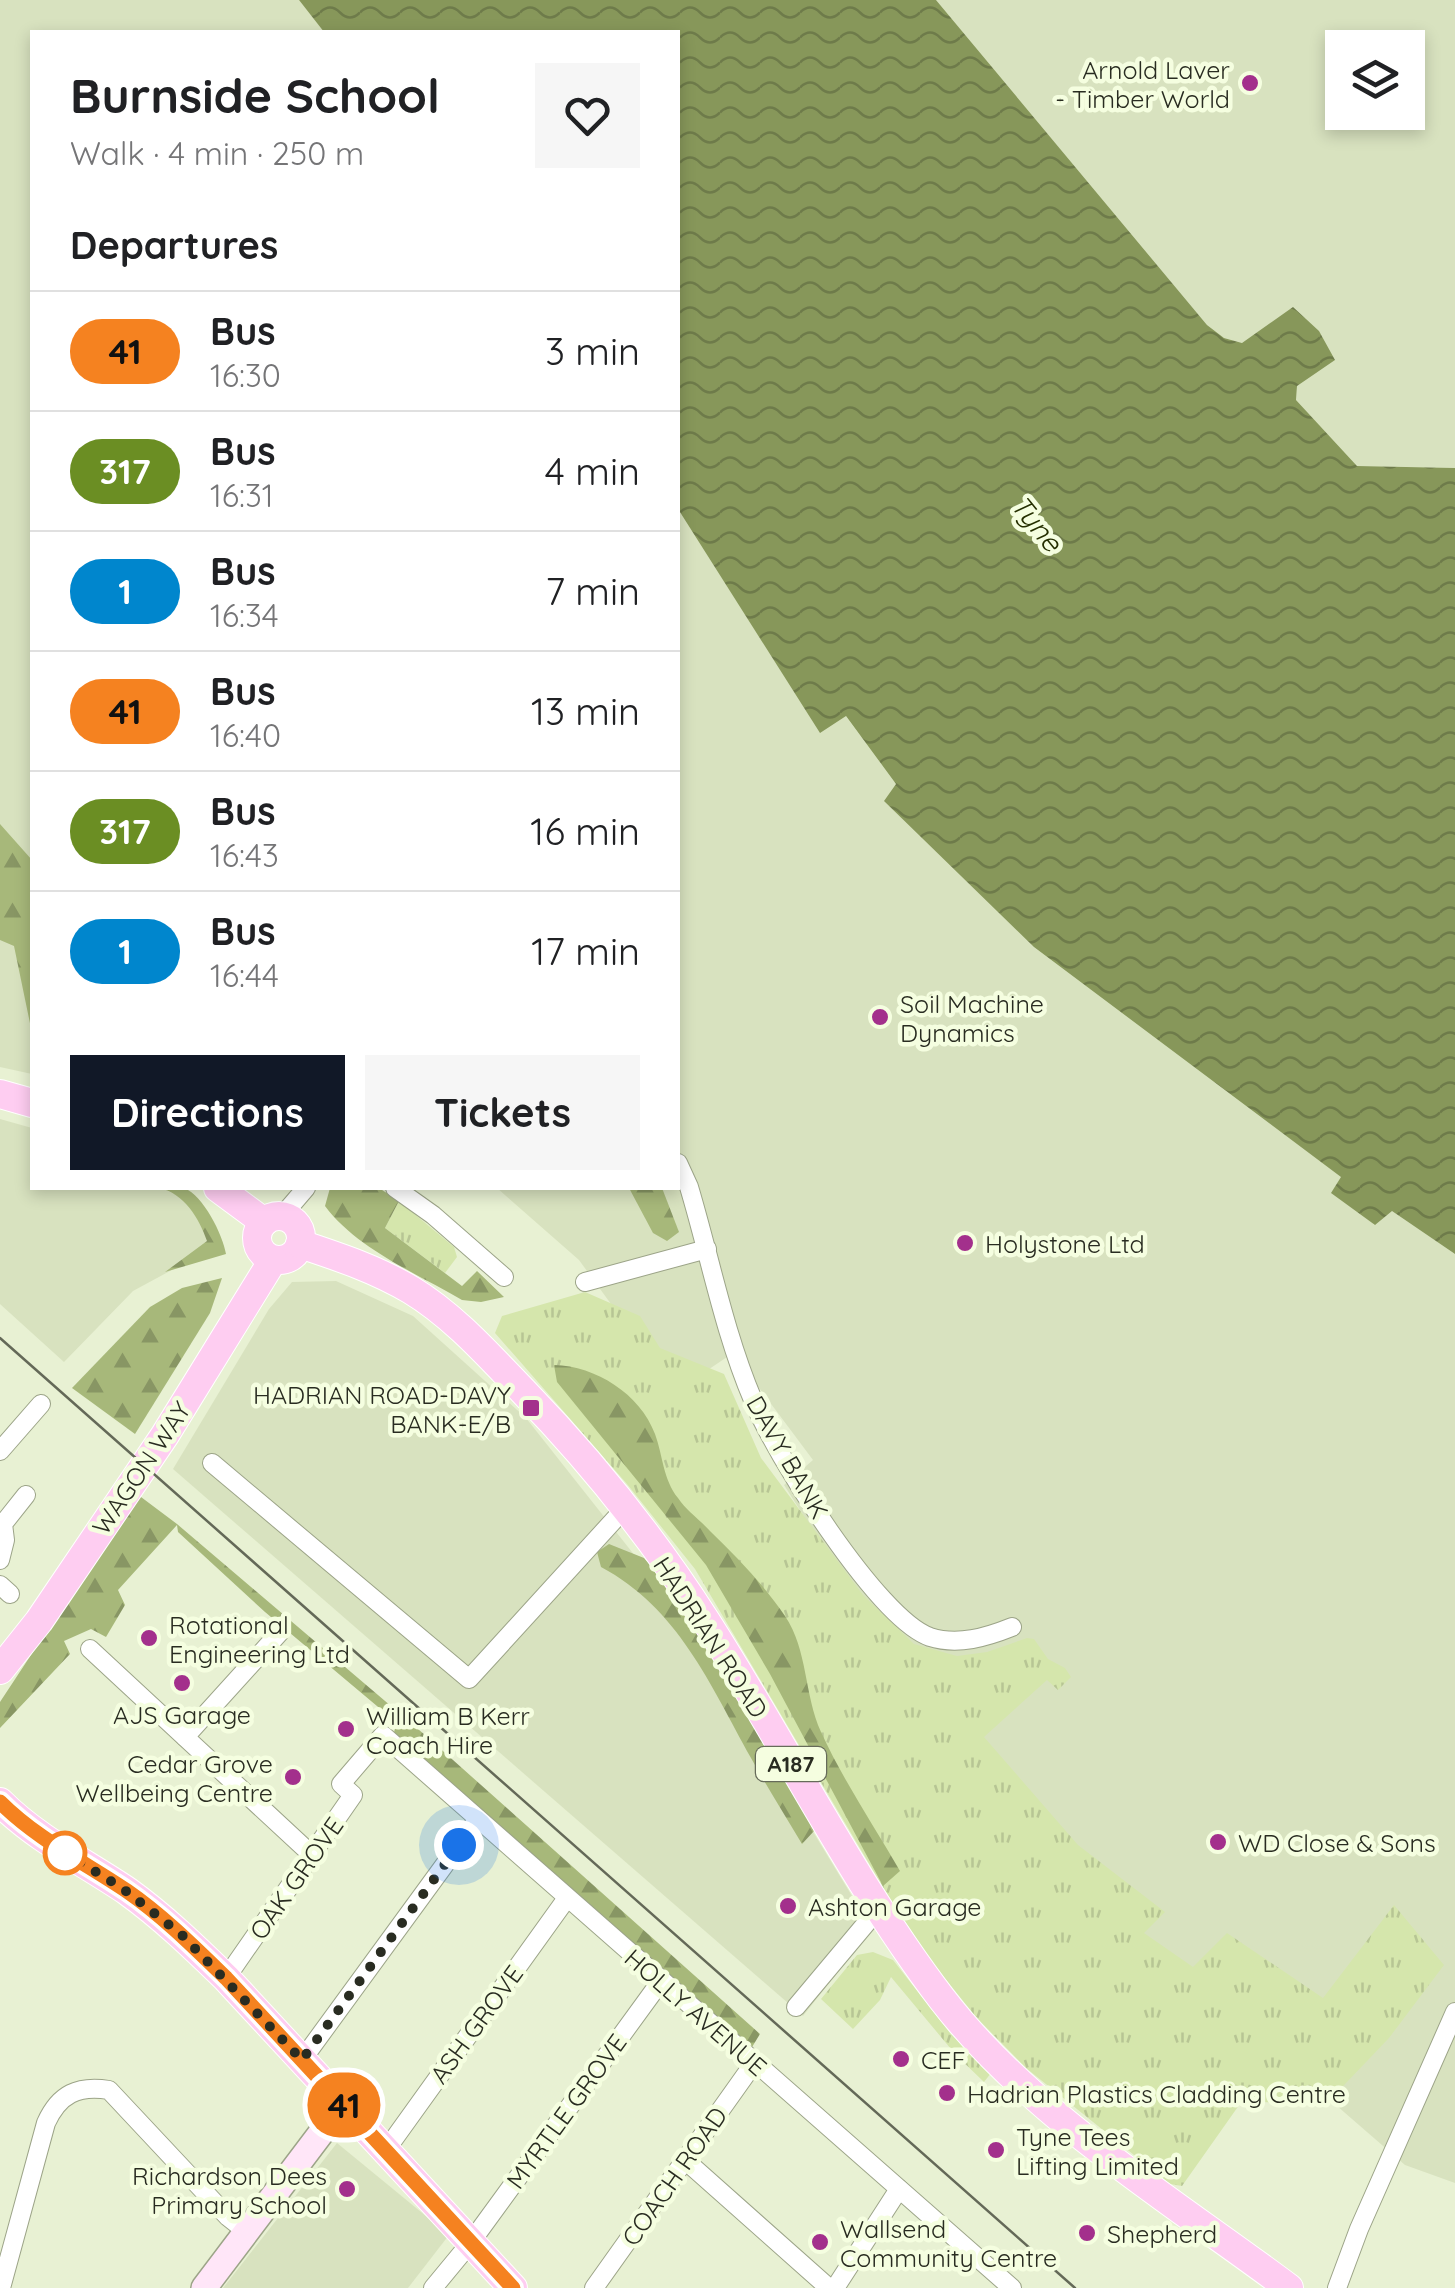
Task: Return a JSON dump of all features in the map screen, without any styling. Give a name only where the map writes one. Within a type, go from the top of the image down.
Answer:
[{"type":"main road","points":[[0,1094],[30,1102]]},
{"type":"main road","points":[[222,1190],[273,1219],[295,1223],[300,1244],[286,1259],[273,1260],[262,1252],[257,1240],[273,1219]]},
{"type":"main road","name":"HADRIAN ROAD","points":[[300,1244],[373,1269],[414,1292],[469,1336],[545,1414],[624,1508],[705,1620],[879,1908],[942,1998],[1008,2073],[1146,2185],[1290,2288]]},
{"type":"main road","name":"WAGON WAY","points":[[0,1670],[39,1621],[165,1435],[273,1260]]},
{"type":"main road","points":[[0,1802],[49,1842],[154,1911],[226,1978],[513,2288]]},
{"type":"street","name":"DAVY BANK","points":[[680,1167],[754,1403],[794,1474],[850,1559],[897,1615],[929,1637],[983,1638],[1012,1626]]},
{"type":"street","points":[[273,1219],[304,1190]]},
{"type":"street","points":[[398,1190],[470,1260],[504,1277]]},
{"type":"street","points":[[586,1282],[707,1249]]},
{"type":"street","points":[[0,1451],[42,1404]]},
{"type":"street","points":[[212,1463],[469,1679],[624,1508]]},
{"type":"street","points":[[0,1560],[5,1540],[3,1524],[26,1496]]},
{"type":"street","points":[[185,1737],[282,1631]]},
{"type":"street","points":[[90,1649],[312,1855]]},
{"type":"street","name":"HOLLY AVENUE","points":[[383,1734],[1012,2288]]},
{"type":"street","name":"OAK GROVE","points":[[226,1978],[354,1795],[341,1784],[383,1734]]},
{"type":"street","points":[[302,2060],[478,1819]]},
{"type":"street","name":"ASH GROVE","points":[[386,2150],[567,1898]]},
{"type":"street","points":[[796,2007],[879,1908]]},
{"type":"street","name":"MYRTLE GROVE","points":[[433,2288],[472,2242],[661,1981]]},
{"type":"street","points":[[1337,2288],[1455,2012]]},
{"type":"street","name":"COACH ROAD","points":[[597,2283],[754,2063]]},
{"type":"street","points":[[0,2288],[46,2122],[64,2096],[80,2089],[110,2090],[228,2217],[247,2232]]},
{"type":"street","points":[[204,2288],[343,2104]]},
{"type":"street","points":[[685,2160],[832,2288],[899,2190]]},
{"type":"shaded area","points":[[0,0],[299,0],[322,30],[30,30],[30,1074],[0,1067]]},
{"type":"shaded area","points":[[936,0],[1455,0],[1455,468],[1357,466],[1296,400],[1297,386],[1242,343],[1224,338],[1207,325]]},
{"type":"shaded area","points":[[680,512],[820,732],[845,715],[896,784],[885,800],[1342,1177],[1374,1225],[1391,1210],[1455,1254],[1455,2183],[1405,2165],[1291,2066],[1008,1836],[784,1485],[813,1460],[733,1353],[675,1392],[579,1260],[499,1190],[680,1190]]},
{"type":"shaded area","points":[[0,1119],[30,1127],[30,1190],[166,1190],[188,1200],[218,1245],[133,1291],[64,1362],[0,1304]]},
{"type":"shaded area","points":[[336,1281],[413,1316],[526,1418],[681,1614],[872,1929],[803,2016],[173,1469],[269,1309],[292,1282]]},
{"type":"shaded area","name":"Richardson Dees Primary School","points":[[337,2143],[449,2235],[408,2288],[223,2288]]},
{"type":"green space","points":[[0,824],[30,858],[30,1023],[14,946],[0,940]]},
{"type":"green space","points":[[165,1190],[188,1190],[198,1199],[216,1227],[226,1254],[165,1272],[207,1241],[189,1208]]},
{"type":"green space","points":[[329,1190],[382,1190],[399,1201],[385,1228],[462,1286],[477,1271],[504,1297],[481,1302],[462,1300],[353,1235],[325,1206]]},
{"type":"green space","points":[[630,1190],[663,1190],[679,1232],[667,1241],[653,1233]]},
{"type":"green space","points":[[399,1201],[454,1247],[457,1257],[445,1273],[385,1228]]},
{"type":"green space","points":[[222,1278],[210,1313],[135,1434],[72,1388],[150,1307],[182,1288]]},
{"type":"green space","points":[[585,1292],[640,1316],[660,1348],[724,1374],[761,1458],[863,1595],[914,1644],[957,1656],[1034,1639],[1048,1659],[1065,1668],[1071,1677],[1058,1690],[1047,1680],[984,1737],[1078,1845],[1165,1912],[1144,1933],[1193,1967],[1227,1933],[1323,1998],[1394,1905],[1444,1965],[1389,2038],[1325,2105],[1242,2101],[1182,2186],[1170,2184],[1026,2068],[976,2017],[931,1961],[887,1894],[695,1569],[627,1484],[495,1333],[502,1316]]},
{"type":"green space","points":[[554,1365],[600,1377],[639,1406],[655,1434],[673,1491],[750,1572],[785,1616],[798,1643],[821,1732],[900,1871],[883,1886],[770,1674],[706,1565],[557,1382]]},
{"type":"green space","points":[[137,1494],[177,1524],[425,1735],[760,2034],[749,2052],[394,1733],[396,1722],[265,1612],[178,1532],[177,1525],[118,1590],[125,1605],[106,1637],[91,1629],[64,1641],[70,1654],[0,1728],[0,1702]]},
{"type":"green space","points":[[609,1544],[644,1558],[685,1606],[754,1714],[814,1831],[802,1844],[690,1650],[651,1604],[601,1567],[597,1552]]},
{"type":"green space","points":[[873,1952],[893,1960],[950,2033],[991,2073],[984,2082],[956,2055],[891,1977],[880,2000],[853,2029],[821,1999],[857,1955]]},
{"type":"water","name":"Tyne","points":[[299,0],[936,0],[1207,325],[1224,338],[1242,343],[1293,307],[1319,331],[1335,360],[1297,386],[1296,400],[1357,466],[1455,468],[1455,1254],[1392,1211],[1375,1225],[1331,1193],[1341,1177],[1034,947],[884,801],[896,784],[846,716],[820,733],[680,512],[680,30],[322,30]]},
{"type":"tram line","points":[[0,1338],[1075,2288]]},
{"type":"bus line","name":"41","points":[[0,1802],[49,1842],[122,1888],[182,1935],[513,2288]]},
{"type":"place","name":"Arnold Laver - Timber World","points":[[1250,83]]},
{"type":"place","name":"Soil Machine Dynamics","points":[[880,1017]]},
{"type":"place","name":"Holystone Ltd","points":[[965,1243]]},
{"type":"place","name":"HADRIAN ROAD-DAVY BANK-E/B","points":[[531,1408]]},
{"type":"place","name":"Rotational Engineering Ltd","points":[[149,1638]]},
{"type":"place","name":"AJS Garage","points":[[182,1683]]},
{"type":"place","name":"William B Kerr Coach Hire","points":[[346,1729]]},
{"type":"place","name":"Cedar Grove Wellbeing Centre","points":[[293,1777]]},
{"type":"place","name":"WD Close & Sons","points":[[1218,1842]]},
{"type":"place","name":"Ashton Garage","points":[[788,1906]]},
{"type":"place","name":"CEF","points":[[901,2059]]},
{"type":"place","name":"Hadrian Plastics Cladding Centre","points":[[947,2093]]},
{"type":"place","name":"Tyne Tees Lifting Limited","points":[[996,2150]]},
{"type":"place","name":"Richardson Dees Primary School","points":[[347,2189]]},
{"type":"place","name":"Shepherd","points":[[1087,2233]]},
{"type":"place","name":"Wallsend Community Centre","points":[[820,2242]]},
{"type":"route","points":[[65,1853],[122,1888],[182,1935],[302,2060],[459,1845]]}]
